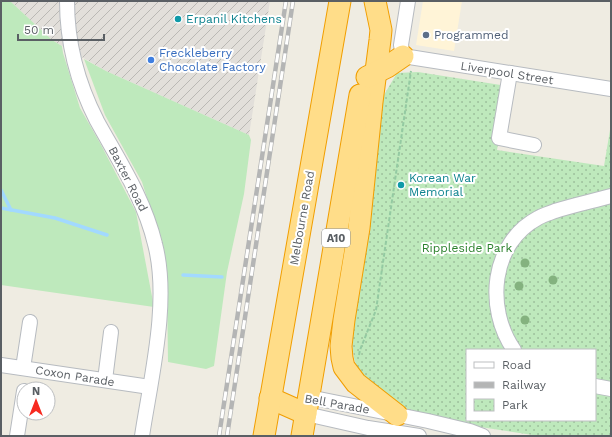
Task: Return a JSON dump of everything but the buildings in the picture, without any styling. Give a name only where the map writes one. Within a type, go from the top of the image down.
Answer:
[{"type":"highway","name":"Melbourne Road","points":[[264,436],[340,1]]},
{"type":"highway","name":"A10","points":[[302,436],[369,76],[375,1]]},
{"type":"highway","points":[[397,415],[356,383],[344,367],[342,358],[342,334],[359,228],[372,102],[369,76],[408,57]]},
{"type":"highway","name":"Bell Parade","points":[[270,398],[307,406]]},
{"type":"street","name":"Baxter Road","points":[[67,1],[71,45],[76,66],[88,101],[136,189],[156,244],[161,284],[160,301],[156,346],[142,436]]},
{"type":"street","points":[[408,1],[401,45],[408,57]]},
{"type":"street","name":"Liverpool Street","points":[[408,57],[611,89]]},
{"type":"street","points":[[510,73],[499,138],[534,145]]},
{"type":"street","points":[[513,349],[508,342],[501,326],[497,310],[496,296],[497,280],[504,254],[512,240],[522,228],[539,217],[611,196]]},
{"type":"street","points":[[24,381],[30,322]]},
{"type":"street","points":[[106,380],[111,332]]},
{"type":"street","name":"Coxon Parade","points":[[1,365],[150,387]]},
{"type":"street","points":[[596,386],[611,389]]},
{"type":"street","name":"Bell Parade","points":[[307,406],[397,415],[470,431],[483,436]]},
{"type":"street","name":"Bell Parade","points":[[307,406],[361,427],[413,436]]},
{"type":"street","points":[[17,436],[19,421]]},
{"type":"path","points":[[360,350],[376,310],[408,57]]},
{"type":"shaded area","points":[[10,1],[270,1],[249,135],[106,71],[52,40]]},
{"type":"shaded area","points":[[423,1],[462,1],[454,51],[416,45]]},
{"type":"green space","points":[[1,1],[10,1],[52,40],[62,46],[80,108],[136,212],[154,307],[1,285]]},
{"type":"green space","points":[[84,59],[106,71],[249,135],[251,140],[244,194],[227,272],[214,366],[206,369],[168,362],[167,290],[159,236],[142,182],[105,115]]},
{"type":"green space","name":"Rippleside Park","points":[[418,72],[507,86],[497,150],[604,166],[611,124],[611,436],[539,436],[454,423],[423,416],[399,406],[359,374],[354,358],[352,343],[381,100],[397,73]]},
{"type":"waterway","points":[[1,190],[11,210]]},
{"type":"waterway","points":[[1,208],[55,218],[107,235]]},
{"type":"waterway","points":[[183,275],[222,277]]},
{"type":"railway","points":[[219,436],[286,1]]},
{"type":"railway","points":[[227,436],[293,1]]},
{"type":"place","name":"Erpanil Kitchens","points":[[178,19]]},
{"type":"place","name":"Programmed","points":[[426,35]]},
{"type":"place","name":"Freckleberry Chocolate Factory","points":[[151,60]]},
{"type":"place","name":"Korean War Memorial","points":[[401,185]]}]
